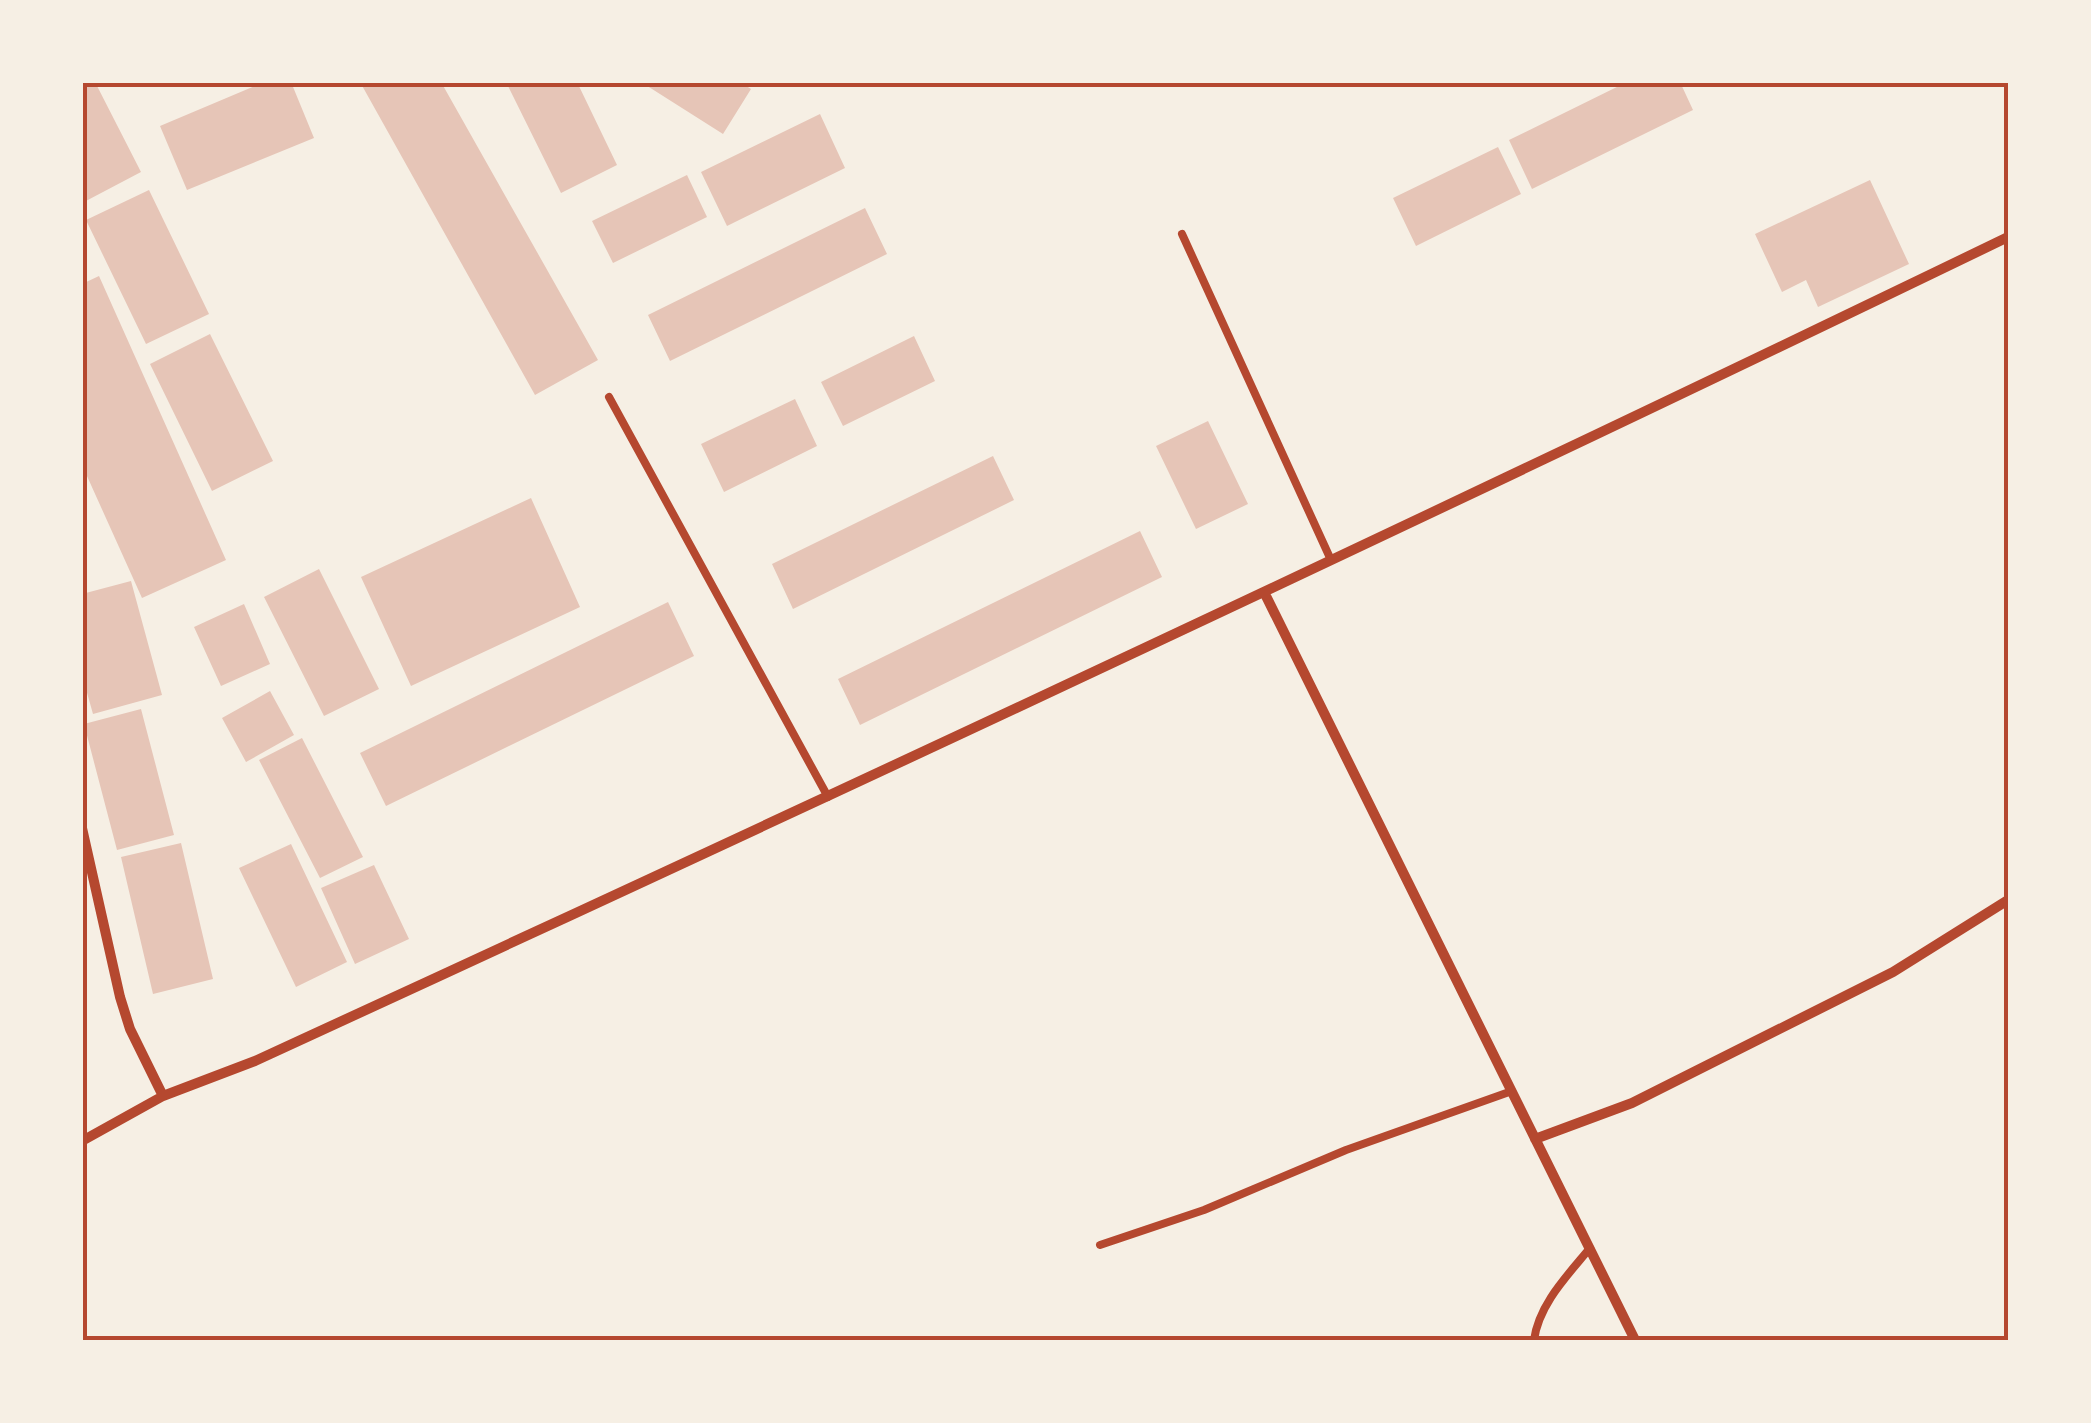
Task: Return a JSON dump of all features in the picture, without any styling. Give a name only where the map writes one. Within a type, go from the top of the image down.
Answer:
[{"type":"street","points":[[82,1141],[163,1096],[255,1062],[828,798],[2008,238]]},
{"type":"street","points":[[1264,592],[1635,1340]]},
{"type":"street","points":[[82,828],[120,997],[130,1029],[163,1096]]},
{"type":"street","points":[[1536,1139],[1632,1103],[1893,972],[2008,900]]},
{"type":"lane","points":[[1182,234],[1331,560]]},
{"type":"lane","points":[[609,397],[828,798]]},
{"type":"lane","points":[[1100,1245],[1204,1210],[1346,1150],[1512,1091]]},
{"type":"lane","points":[[1534,1340],[1553,1292],[1590,1248]]},
{"type":"building","points":[[82,82],[95,82],[141,172],[84,202]]},
{"type":"building","points":[[264,82],[291,82],[314,138],[187,190],[160,126]]},
{"type":"building","points":[[360,82],[441,82],[598,360],[535,395]]},
{"type":"building","points":[[506,82],[577,82],[617,165],[561,193]]},
{"type":"building","points":[[641,82],[740,82],[751,89],[723,134]]},
{"type":"building","points":[[1627,82],[1680,82],[1693,110],[1532,189],[1509,140]]},
{"type":"building","points":[[820,114],[845,168],[727,226],[701,172]]},
{"type":"building","points":[[1498,147],[1521,194],[1416,246],[1393,198]]},
{"type":"building","points":[[687,175],[707,217],[613,263],[592,221]]},
{"type":"building","points":[[1870,180],[1909,264],[1818,307],[1806,280],[1782,292],[1755,234]]},
{"type":"building","points":[[149,190],[209,314],[146,344],[86,220]]},
{"type":"building","points":[[865,208],[887,254],[670,361],[648,315]]},
{"type":"building","points":[[99,276],[226,560],[142,598],[82,465],[82,284]]},
{"type":"building","points":[[210,334],[273,461],[212,491],[150,364]]},
{"type":"building","points":[[914,336],[935,381],[843,426],[821,382]]},
{"type":"building","points":[[795,399],[817,446],[724,492],[701,444]]},
{"type":"building","points":[[1208,421],[1248,504],[1196,529],[1156,446]]},
{"type":"building","points":[[993,456],[1014,500],[793,609],[772,564]]},
{"type":"building","points":[[531,498],[580,607],[411,686],[361,577]]},
{"type":"building","points":[[1140,531],[1162,577],[860,725],[838,679]]},
{"type":"building","points":[[319,569],[379,689],[324,716],[264,597]]},
{"type":"building","points":[[131,581],[162,695],[93,714],[82,675],[82,594]]},
{"type":"building","points":[[668,602],[694,656],[386,806],[360,753]]},
{"type":"building","points":[[244,604],[270,664],[221,686],[194,627]]},
{"type":"building","points":[[270,691],[294,735],[246,762],[222,718]]},
{"type":"building","points":[[141,709],[174,835],[117,850],[84,724]]},
{"type":"building","points":[[302,738],[363,857],[320,878],[259,760]]},
{"type":"building","points":[[181,843],[213,979],[153,994],[121,857]]},
{"type":"building","points":[[291,844],[347,962],[296,987],[239,868]]},
{"type":"building","points":[[374,865],[409,939],[355,964],[321,888]]}]
